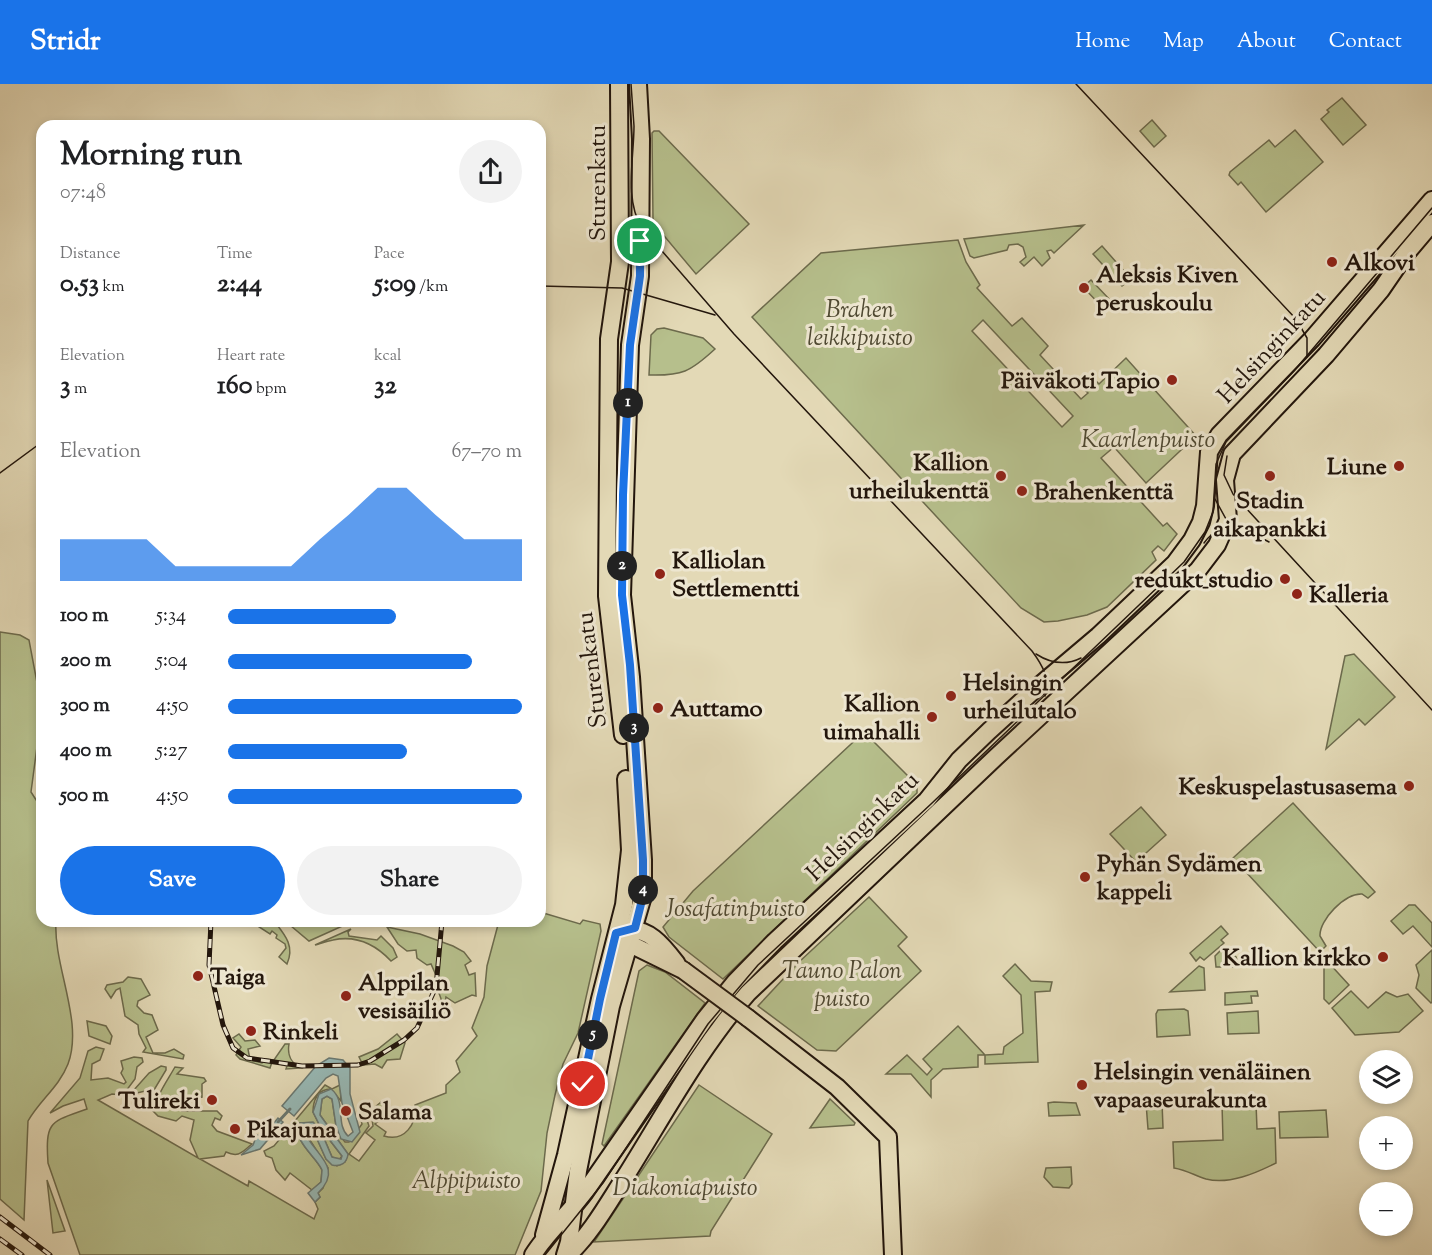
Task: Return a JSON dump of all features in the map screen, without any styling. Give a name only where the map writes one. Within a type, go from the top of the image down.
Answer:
[{"type":"main road","name":"Sturenkatu","points":[[537,1248],[566,1155],[600,999],[624,905],[630,850],[622,720],[608,625],[607,596],[609,339],[620,262],[619,84]]},
{"type":"main road","name":"Sturenkatu","points":[[567,1255],[572,1210],[611,1006],[643,896],[643,860],[630,665],[622,595],[623,495],[630,345],[640,276],[641,139],[638,84]]},
{"type":"main road","name":"Helsinginkatu","points":[[537,1248],[572,1210],[705,1019],[735,982],[775,941],[927,800],[959,760],[981,738],[1098,636],[1175,563],[1192,540],[1201,522],[1205,506],[1209,452],[1219,435],[1312,339],[1432,200]]},
{"type":"main road","name":"Helsinginkatu","points":[[567,1255],[580,1245],[718,1030],[747,993],[1198,570],[1217,545],[1228,520],[1225,480],[1232,454],[1331,349],[1381,290],[1405,255],[1432,223]]},
{"type":"main road","points":[[616,933],[632,936],[680,967],[837,1087],[888,1137],[893,1255]]},
{"type":"green space","points":[[1342,98],[1366,125],[1343,145],[1321,119],[1329,112],[1327,110]]},
{"type":"green space","points":[[1152,120],[1166,136],[1154,147],[1140,131]]},
{"type":"green space","points":[[1295,130],[1323,162],[1266,212],[1241,182],[1238,185],[1229,175],[1230,172],[1269,140],[1275,147]]},
{"type":"green space","points":[[659,131],[749,224],[696,274],[655,225],[653,219],[652,133]]},
{"type":"green space","points":[[1084,225],[1054,253],[1051,250],[1047,251],[1050,258],[1042,266],[1034,257],[1024,266],[1020,262],[1026,257],[1023,247],[1018,244],[1009,245],[1007,250],[974,258],[970,256],[964,239]]},
{"type":"green space","points":[[958,240],[966,262],[980,285],[977,288],[1012,326],[1022,318],[1048,346],[1040,355],[1081,399],[1088,393],[1079,384],[1085,379],[1093,378],[1099,384],[1126,358],[1196,436],[1146,483],[1114,447],[1101,458],[1163,526],[1167,523],[1177,534],[1164,551],[1158,546],[1152,552],[1156,560],[1107,607],[1087,615],[1044,622],[1021,608],[752,317],[821,253]],"holes":[[[983,320],[1073,416],[1062,427],[972,331]]]},
{"type":"green space","points":[[1102,246],[1131,279],[1122,286],[1093,254]]},
{"type":"green space","points":[[1091,280],[1112,302],[1105,310],[1083,287]]},
{"type":"green space","points":[[664,328],[703,338],[715,349],[699,363],[685,371],[670,375],[649,375],[651,335],[657,329]]},
{"type":"green space","points":[[0,632],[20,635],[29,640],[36,677],[36,754],[31,792],[36,800],[36,927],[56,927],[70,1012],[72,1047],[64,1072],[28,1121],[24,1220],[0,1199]]},
{"type":"green space","points":[[1354,654],[1395,697],[1365,725],[1359,719],[1326,749],[1345,656]]},
{"type":"green space","points":[[598,672],[600,673],[605,716],[597,716],[594,678]]},
{"type":"green space","name":"Josafatinpuisto","points":[[864,732],[917,785],[917,793],[723,979],[669,937],[663,927],[693,891]]},
{"type":"green space","points":[[1293,803],[1375,892],[1368,898],[1362,894],[1348,898],[1328,915],[1320,936],[1326,946],[1320,952],[1233,858]]},
{"type":"green space","points":[[1141,807],[1166,835],[1136,862],[1110,834]]},
{"type":"green space","name":"Tauno Palon puisto","points":[[869,897],[907,937],[898,946],[921,971],[836,1051],[817,1050],[758,1006],[799,962]]},
{"type":"green space","points":[[1409,905],[1415,905],[1432,923],[1432,947],[1413,926],[1403,934],[1391,921]]},
{"type":"green space","name":"Alppipuisto","points":[[546,914],[580,924],[583,920],[600,924],[601,931],[578,1033],[563,1064],[555,1095],[547,1133],[541,1191],[515,1255],[80,1255],[48,1163],[47,1149],[50,1130],[58,1120],[87,1109],[84,1099],[50,1113],[80,1078],[88,1051],[96,1047],[104,1049],[100,1060],[92,1064],[91,1080],[108,1078],[124,1084],[126,1082],[121,1073],[123,1069],[121,1061],[134,1057],[142,1058],[143,1062],[137,1067],[135,1079],[123,1095],[112,1094],[98,1100],[198,1158],[190,1140],[194,1120],[182,1116],[176,1121],[158,1116],[153,1111],[159,1094],[175,1067],[183,1068],[177,1074],[204,1078],[206,1081],[202,1084],[202,1097],[185,1100],[182,1111],[217,1111],[222,1116],[220,1120],[215,1118],[212,1125],[217,1131],[252,1144],[237,1154],[226,1152],[224,1156],[200,1159],[248,1186],[249,1181],[314,1219],[318,1209],[315,1202],[320,1197],[318,1193],[323,1188],[328,1168],[304,1131],[307,1127],[312,1127],[326,1159],[337,1166],[345,1162],[348,1154],[320,1115],[322,1099],[327,1096],[332,1099],[337,1132],[345,1142],[349,1142],[362,1124],[360,1115],[365,1114],[369,1126],[349,1154],[359,1161],[375,1140],[366,1133],[373,1126],[375,1107],[381,1102],[391,1117],[386,1120],[381,1119],[375,1124],[386,1132],[384,1136],[404,1134],[412,1125],[415,1105],[446,1093],[446,1085],[460,1072],[456,1061],[477,1036],[472,1028],[484,997],[487,966],[497,927],[546,927]]},
{"type":"green space","points":[[1221,926],[1228,934],[1221,940],[1224,943],[1204,960],[1200,957],[1196,961],[1190,953]]},
{"type":"green space","points":[[259,927],[278,927],[289,946],[287,964],[279,957],[286,948],[285,944],[276,938],[277,935],[272,931],[270,934]]},
{"type":"green space","points":[[292,927],[340,927],[309,941]]},
{"type":"green space","points":[[387,927],[420,934],[464,952],[471,961],[465,965],[469,975],[475,973],[476,996],[472,995],[455,1003],[446,997],[445,1004],[451,1010],[450,1014],[438,1016],[442,1001],[438,991],[442,989],[431,964],[427,965],[417,958],[416,950],[407,951],[398,944]]},
{"type":"green space","points":[[351,929],[348,932],[349,936],[377,940],[381,936],[393,948],[397,957],[391,961],[379,950],[358,940],[341,939],[315,945]]},
{"type":"green space","points":[[1224,947],[1236,957],[1239,967],[1216,967],[1215,956]]},
{"type":"green space","points":[[1432,950],[1431,1003],[1416,988],[1419,975],[1416,965]]},
{"type":"green space","points":[[1328,962],[1349,985],[1329,1004],[1324,999],[1324,967]]},
{"type":"green space","points":[[1015,964],[1031,981],[1052,982],[1050,991],[1035,992],[1038,1062],[985,1064],[985,1055],[1003,1054],[1004,1047],[1023,1033],[1021,995],[1003,976]]},
{"type":"green space","points":[[647,965],[665,972],[705,1003],[604,1146],[602,1144],[639,971]]},
{"type":"green space","points":[[1199,966],[1204,968],[1205,990],[1170,992]]},
{"type":"green space","points":[[128,977],[141,979],[150,995],[138,1001],[137,1006],[144,1013],[152,1015],[158,1030],[146,1037],[153,1053],[165,1053],[174,1049],[184,1055],[183,1059],[143,1052],[146,1048],[139,1034],[138,1025],[125,1016],[120,988],[111,998],[105,989],[107,985],[123,982]]},
{"type":"green space","points":[[1257,991],[1258,996],[1251,996],[1252,1003],[1225,1005],[1225,993]]},
{"type":"green space","points":[[1351,991],[1368,1008],[1386,992],[1397,997],[1408,994],[1423,1011],[1399,1032],[1355,1035],[1332,1008]]},
{"type":"green space","points":[[1184,1009],[1188,1011],[1190,1035],[1157,1037],[1156,1014],[1158,1010]]},
{"type":"green space","points":[[1258,1011],[1259,1033],[1228,1034],[1227,1013]]},
{"type":"green space","points":[[87,1021],[106,1026],[112,1036],[110,1044],[89,1036]]},
{"type":"green space","points":[[958,1026],[985,1055],[978,1055],[978,1067],[943,1069],[931,1080],[931,1097],[911,1074],[886,1074],[907,1055],[927,1075],[932,1069],[923,1059]]},
{"type":"green space","points":[[239,1034],[245,1041],[255,1040],[260,1046],[248,1049],[250,1060],[262,1063],[266,1059],[274,1060],[285,1044],[289,1044],[290,1059],[301,1068],[286,1069],[287,1066],[272,1062],[270,1068],[240,1059],[236,1055],[241,1047],[233,1038]]},
{"type":"green space","points":[[397,1034],[405,1043],[400,1059],[387,1060],[382,1068],[375,1064],[363,1065],[359,1057],[378,1049]]},
{"type":"green space","points":[[161,1066],[166,1067],[166,1070],[151,1095],[145,1091],[137,1093],[133,1091],[149,1073]]},
{"type":"green space","points":[[325,1085],[332,1089],[340,1085],[341,1101],[331,1089],[326,1089],[315,1099],[313,1112],[322,1130],[342,1156],[339,1160],[332,1157],[320,1129],[300,1123],[298,1129],[301,1142],[322,1170],[321,1182],[312,1190],[290,1173],[285,1180],[276,1170],[272,1158],[266,1156],[264,1151],[274,1146]]},
{"type":"green space","name":"Diakoniapuisto","points":[[699,1085],[772,1134],[710,1236],[594,1242]]},
{"type":"green space","points":[[830,1099],[855,1123],[854,1125],[810,1128]]},
{"type":"green space","points":[[1162,1102],[1163,1128],[1148,1129],[1146,1103]]},
{"type":"green space","points":[[1048,1103],[1076,1103],[1080,1115],[1049,1116]]},
{"type":"green space","points":[[1256,1103],[1257,1129],[1275,1128],[1276,1163],[1251,1174],[1224,1180],[1206,1179],[1174,1168],[1173,1142],[1223,1140],[1222,1104]]},
{"type":"green space","points":[[1326,1110],[1328,1137],[1280,1138],[1279,1112]]},
{"type":"green space","points":[[1071,1167],[1072,1184],[1069,1188],[1053,1187],[1044,1177],[1046,1168]]},
{"type":"green space","points":[[47,1180],[65,1231],[53,1233]]},
{"type":"water","points":[[329,1058],[343,1060],[350,1068],[350,1094],[360,1132],[352,1142],[341,1139],[336,1126],[332,1099],[327,1096],[322,1099],[320,1115],[348,1154],[343,1164],[332,1165],[326,1159],[312,1128],[307,1127],[304,1131],[328,1168],[326,1184],[318,1193],[320,1197],[315,1202],[308,1193],[321,1182],[322,1170],[301,1142],[298,1129],[300,1123],[313,1122],[320,1129],[332,1157],[341,1159],[342,1156],[322,1130],[313,1112],[319,1094],[331,1089],[339,1100],[344,1131],[348,1136],[353,1132],[342,1103],[338,1076],[333,1074],[326,1078],[294,1116],[282,1106],[316,1066]]},
{"type":"water","points":[[278,1118],[283,1122],[260,1149],[241,1155],[253,1145],[257,1135],[262,1137]]},
{"type":"waterway","points":[[278,1122],[290,1109]]},
{"type":"tram line","points":[[631,84],[634,126],[632,192],[636,217],[642,228],[734,334],[1032,651],[1044,672],[1047,683],[1045,696]]},
{"type":"tram line","points":[[1076,84],[1296,319],[1307,338],[1307,357]]},
{"type":"tram line","points":[[545,1255],[603,1183],[708,1024],[758,965],[931,804],[1184,562],[1205,532],[1213,512],[1216,464],[1226,442],[1294,371],[1432,208]]},
{"type":"tram line","points":[[546,286],[622,288],[715,315]]},
{"type":"tram line","points":[[0,473],[36,446]]},
{"type":"tram line","points":[[1227,456],[1224,475],[1233,494],[1432,710]]},
{"type":"tram line","points":[[1215,499],[1226,519],[1269,542]]},
{"type":"tram line","points":[[1204,543],[1212,534],[1221,529],[1243,528]]},
{"type":"tram line","points":[[1036,654],[1047,660],[1058,662],[1069,662],[1081,658]]},
{"type":"railway","points":[[211,927],[209,965],[223,1025],[233,1048],[247,1058],[302,1066],[358,1065],[370,1061],[404,1040],[417,1028],[436,987],[441,927]]},
{"type":"railway","points":[[0,1217],[50,1255]]},
{"type":"railway","points":[[0,1239],[22,1255]]},
{"type":"place","name":"Alkovi","points":[[1332,262]]},
{"type":"place","name":"Aleksis Kiven peruskoulu","points":[[1084,288]]},
{"type":"place","name":"Päiväkoti Tapio","points":[[1172,380]]},
{"type":"place","name":"Liune","points":[[1399,466]]},
{"type":"place","name":"Kallion urheilukenttä","points":[[1001,476]]},
{"type":"place","name":"Stadin aikapankki","points":[[1270,476]]},
{"type":"place","name":"Brahenkenttä","points":[[1022,491]]},
{"type":"place","name":"Kalliolan Settlementti","points":[[660,574]]},
{"type":"place","name":"redukt_studio","points":[[1285,579]]},
{"type":"place","name":"Kalleria","points":[[1297,594]]},
{"type":"place","name":"Helsingin urheilutalo","points":[[951,696]]},
{"type":"place","name":"Auttamo","points":[[658,708]]},
{"type":"place","name":"Kallion uimahalli","points":[[932,717]]},
{"type":"place","name":"Keskuspelastusasema","points":[[1409,786]]},
{"type":"place","name":"Pyhän Sydämen kappeli","points":[[1085,877]]},
{"type":"place","name":"Kallion kirkko","points":[[1383,957]]},
{"type":"place","name":"Taiga","points":[[198,976]]},
{"type":"place","name":"Alppilan vesisäiliö","points":[[346,996]]},
{"type":"place","name":"Rinkeli","points":[[251,1031]]},
{"type":"place","name":"Helsingin venäläinen vapaaseurakunta","points":[[1082,1085]]},
{"type":"place","name":"Tulireki","points":[[212,1100]]},
{"type":"place","name":"Salama","points":[[346,1111]]},
{"type":"place","name":"Pikajuna","points":[[235,1129]]},
{"type":"route","points":[[583,1084],[616,933],[635,928],[643,896],[643,860],[631,677],[622,595],[623,495],[628,432],[630,345],[640,276],[640,241]]},
{"type":"park label","name":"Brahen leikkipuisto","points":[[860,323]]},
{"type":"park label","name":"Kaarlenpuisto","points":[[1148,439]]}]
